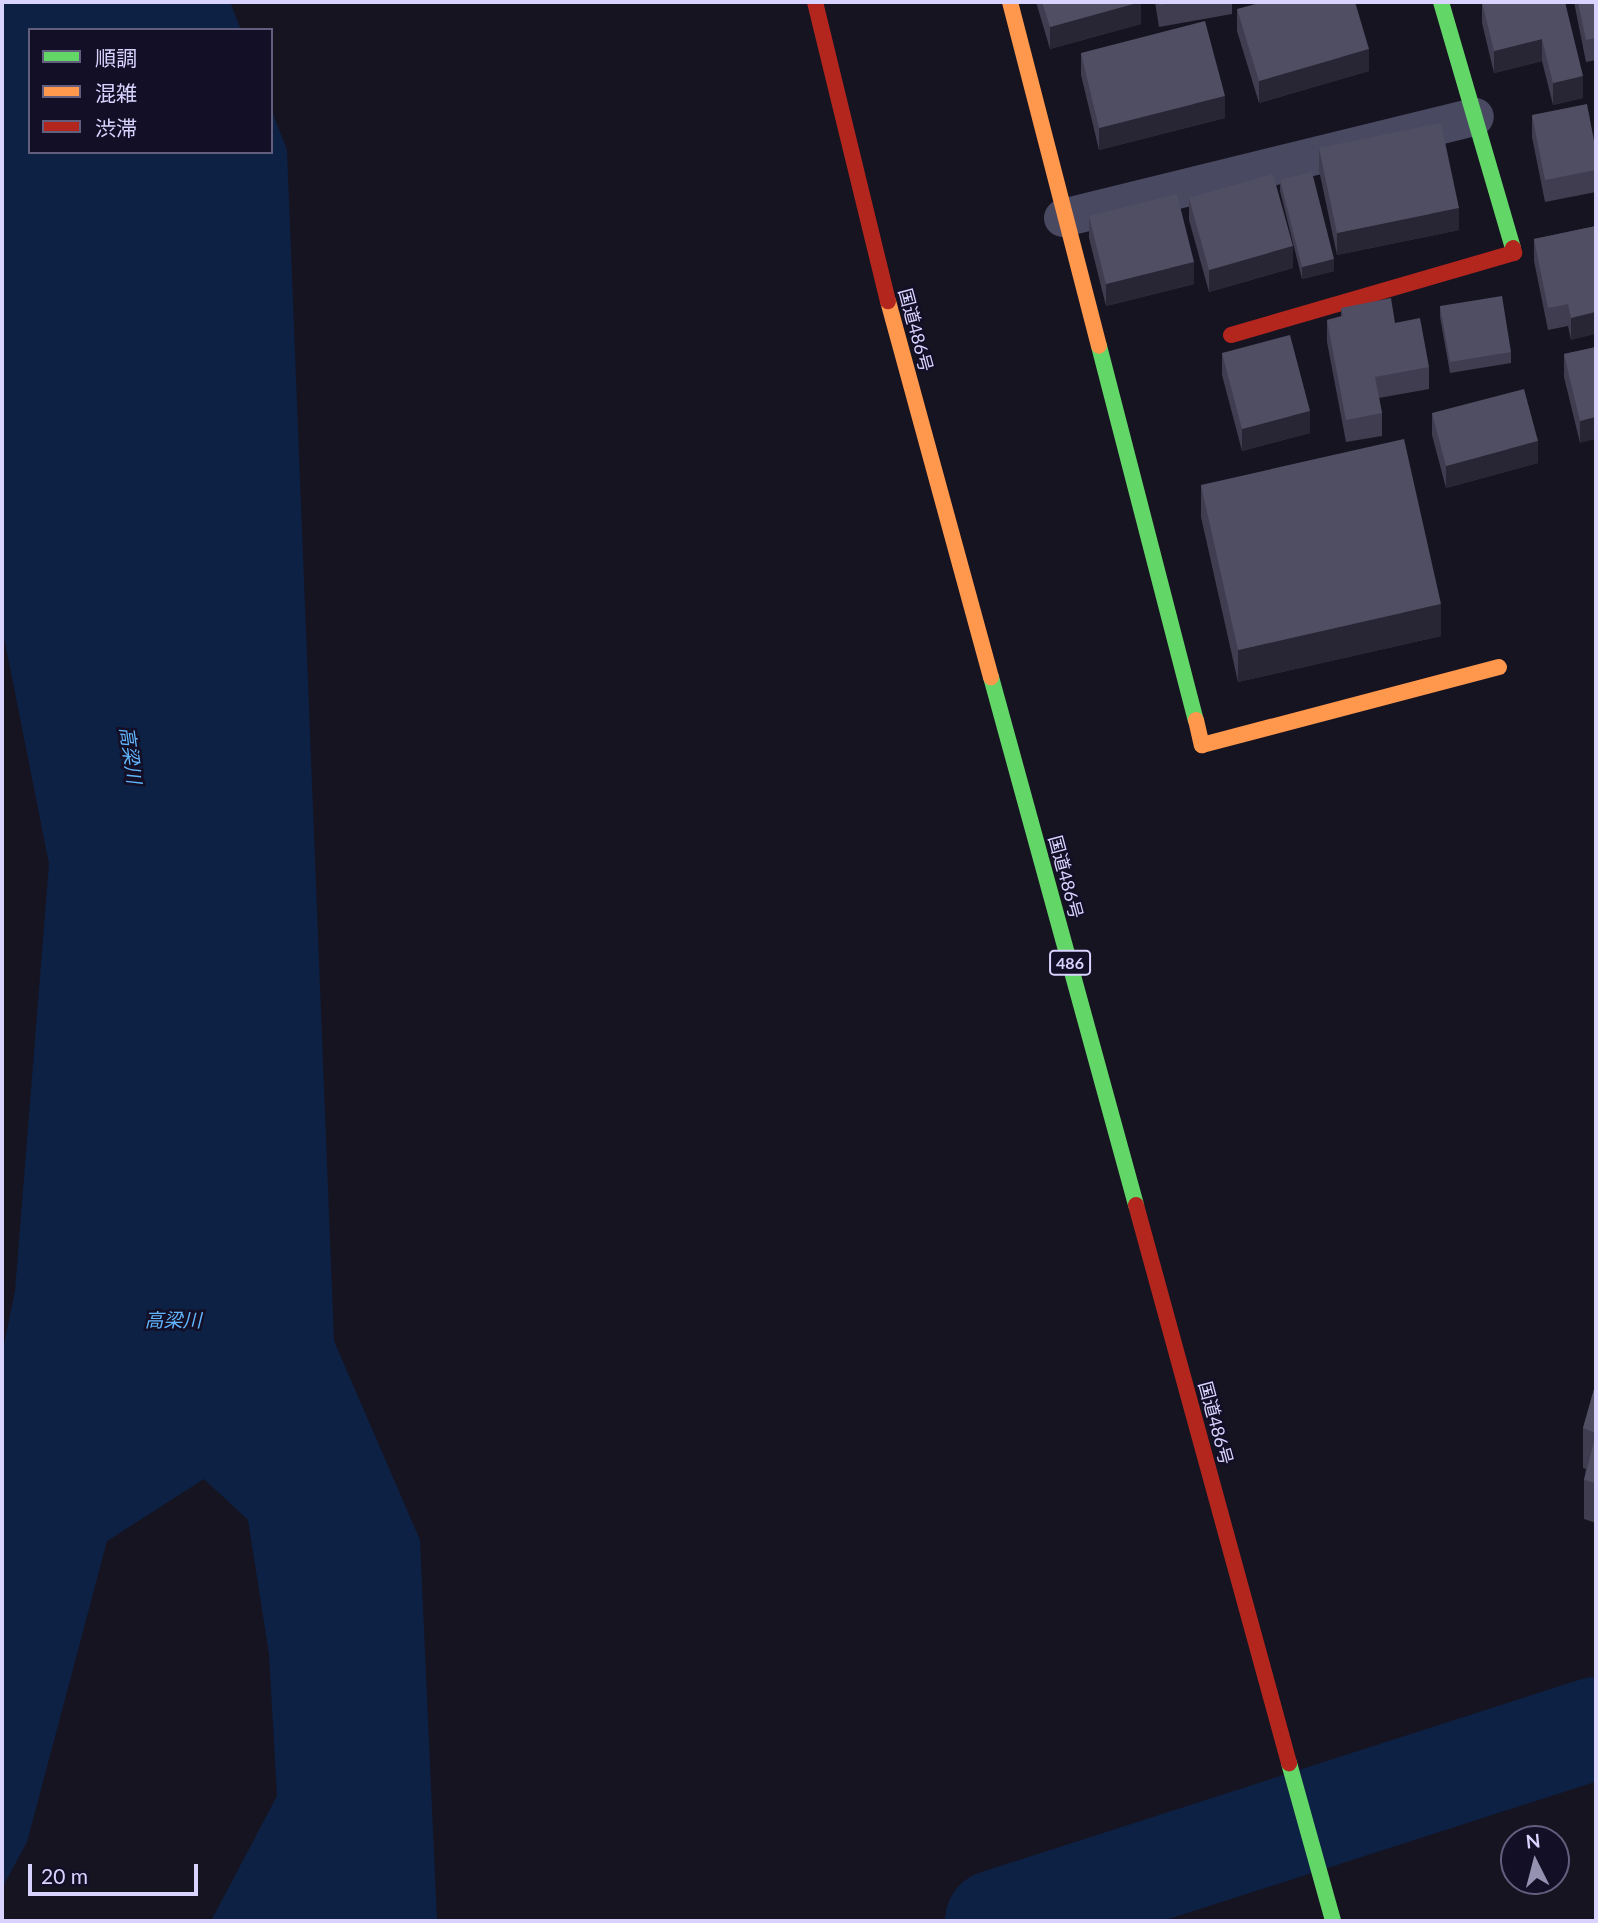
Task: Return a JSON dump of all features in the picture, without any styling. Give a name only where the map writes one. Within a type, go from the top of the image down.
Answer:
[{"type":"main road","name":"国道486号","points":[[816,2],[873,247],[1333,1921]]},
{"type":"main road","points":[[1010,2],[1063,218],[1202,745],[1499,667]]},
{"type":"main road","points":[[1231,335],[1514,253],[1441,2]]},
{"type":"street","points":[[1063,218],[1475,117]]},
{"type":"water","name":"高梁川","points":[[2,2],[230,2],[240,28],[28,28],[28,154],[273,154],[273,114],[287,150],[334,1341],[420,1540],[437,1921],[211,1921],[277,1796],[269,1654],[248,1520],[204,1479],[107,1541],[27,1842],[2,1888],[2,1354],[15,1291],[49,864],[2,627]]},
{"type":"building","points":[[1042,2],[1140,2],[1050,27]]},
{"type":"building","points":[[1263,2],[1355,2],[1369,49],[1259,81],[1237,9]]},
{"type":"building","points":[[1482,2],[1565,2],[1583,76],[1553,83],[1542,39],[1494,51]]},
{"type":"building","points":[[1578,2],[1596,2],[1596,38],[1586,40]]},
{"type":"building","points":[[1205,21],[1225,96],[1099,128],[1081,53]]},
{"type":"building","points":[[1587,104],[1596,151],[1596,170],[1545,180],[1532,115]]},
{"type":"building","points":[[1441,123],[1459,208],[1337,233],[1319,148]]},
{"type":"building","points":[[1312,172],[1334,259],[1302,267],[1280,180]]},
{"type":"building","points":[[1273,174],[1293,246],[1209,270],[1189,198]]},
{"type":"building","points":[[1177,194],[1194,262],[1106,284],[1089,216]]},
{"type":"building","points":[[1596,226],[1596,312],[1571,318],[1568,304],[1548,308],[1534,239]]},
{"type":"building","points":[[1502,296],[1511,352],[1450,362],[1440,306]]},
{"type":"building","points":[[1391,298],[1395,323],[1420,318],[1429,367],[1375,377],[1382,413],[1346,420],[1327,320],[1343,316],[1341,308]]},
{"type":"building","points":[[1290,335],[1310,411],[1242,429],[1222,353]]},
{"type":"building","points":[[1596,347],[1596,417],[1580,421],[1564,354]]},
{"type":"building","points":[[1524,389],[1538,441],[1446,466],[1432,413]]},
{"type":"building","points":[[1404,439],[1441,604],[1238,650],[1201,485]]},
{"type":"building","points":[[1596,1382],[1596,1433],[1583,1428]]},
{"type":"building","points":[[1596,1434],[1596,1483],[1584,1480]]},
{"type":"waterway","points":[[996,1921],[1596,1728]]},
{"type":"traffic: fast","points":[[1441,2],[1513,248]]},
{"type":"traffic: fast","points":[[1099,346],[1196,720]]},
{"type":"traffic: fast","points":[[991,677],[1136,1205]]},
{"type":"traffic: fast","points":[[1289,1763],[1333,1921]]},
{"type":"traffic: slow","points":[[1010,2],[1099,346]]},
{"type":"traffic: slow","points":[[888,301],[991,677]]},
{"type":"traffic: slow","points":[[1196,720],[1202,745],[1499,667]]},
{"type":"traffic: jam","points":[[815,2],[888,301]]},
{"type":"traffic: jam","points":[[1231,335],[1514,253],[1513,248]]},
{"type":"traffic: jam","points":[[1136,1205],[1289,1763]]}]
